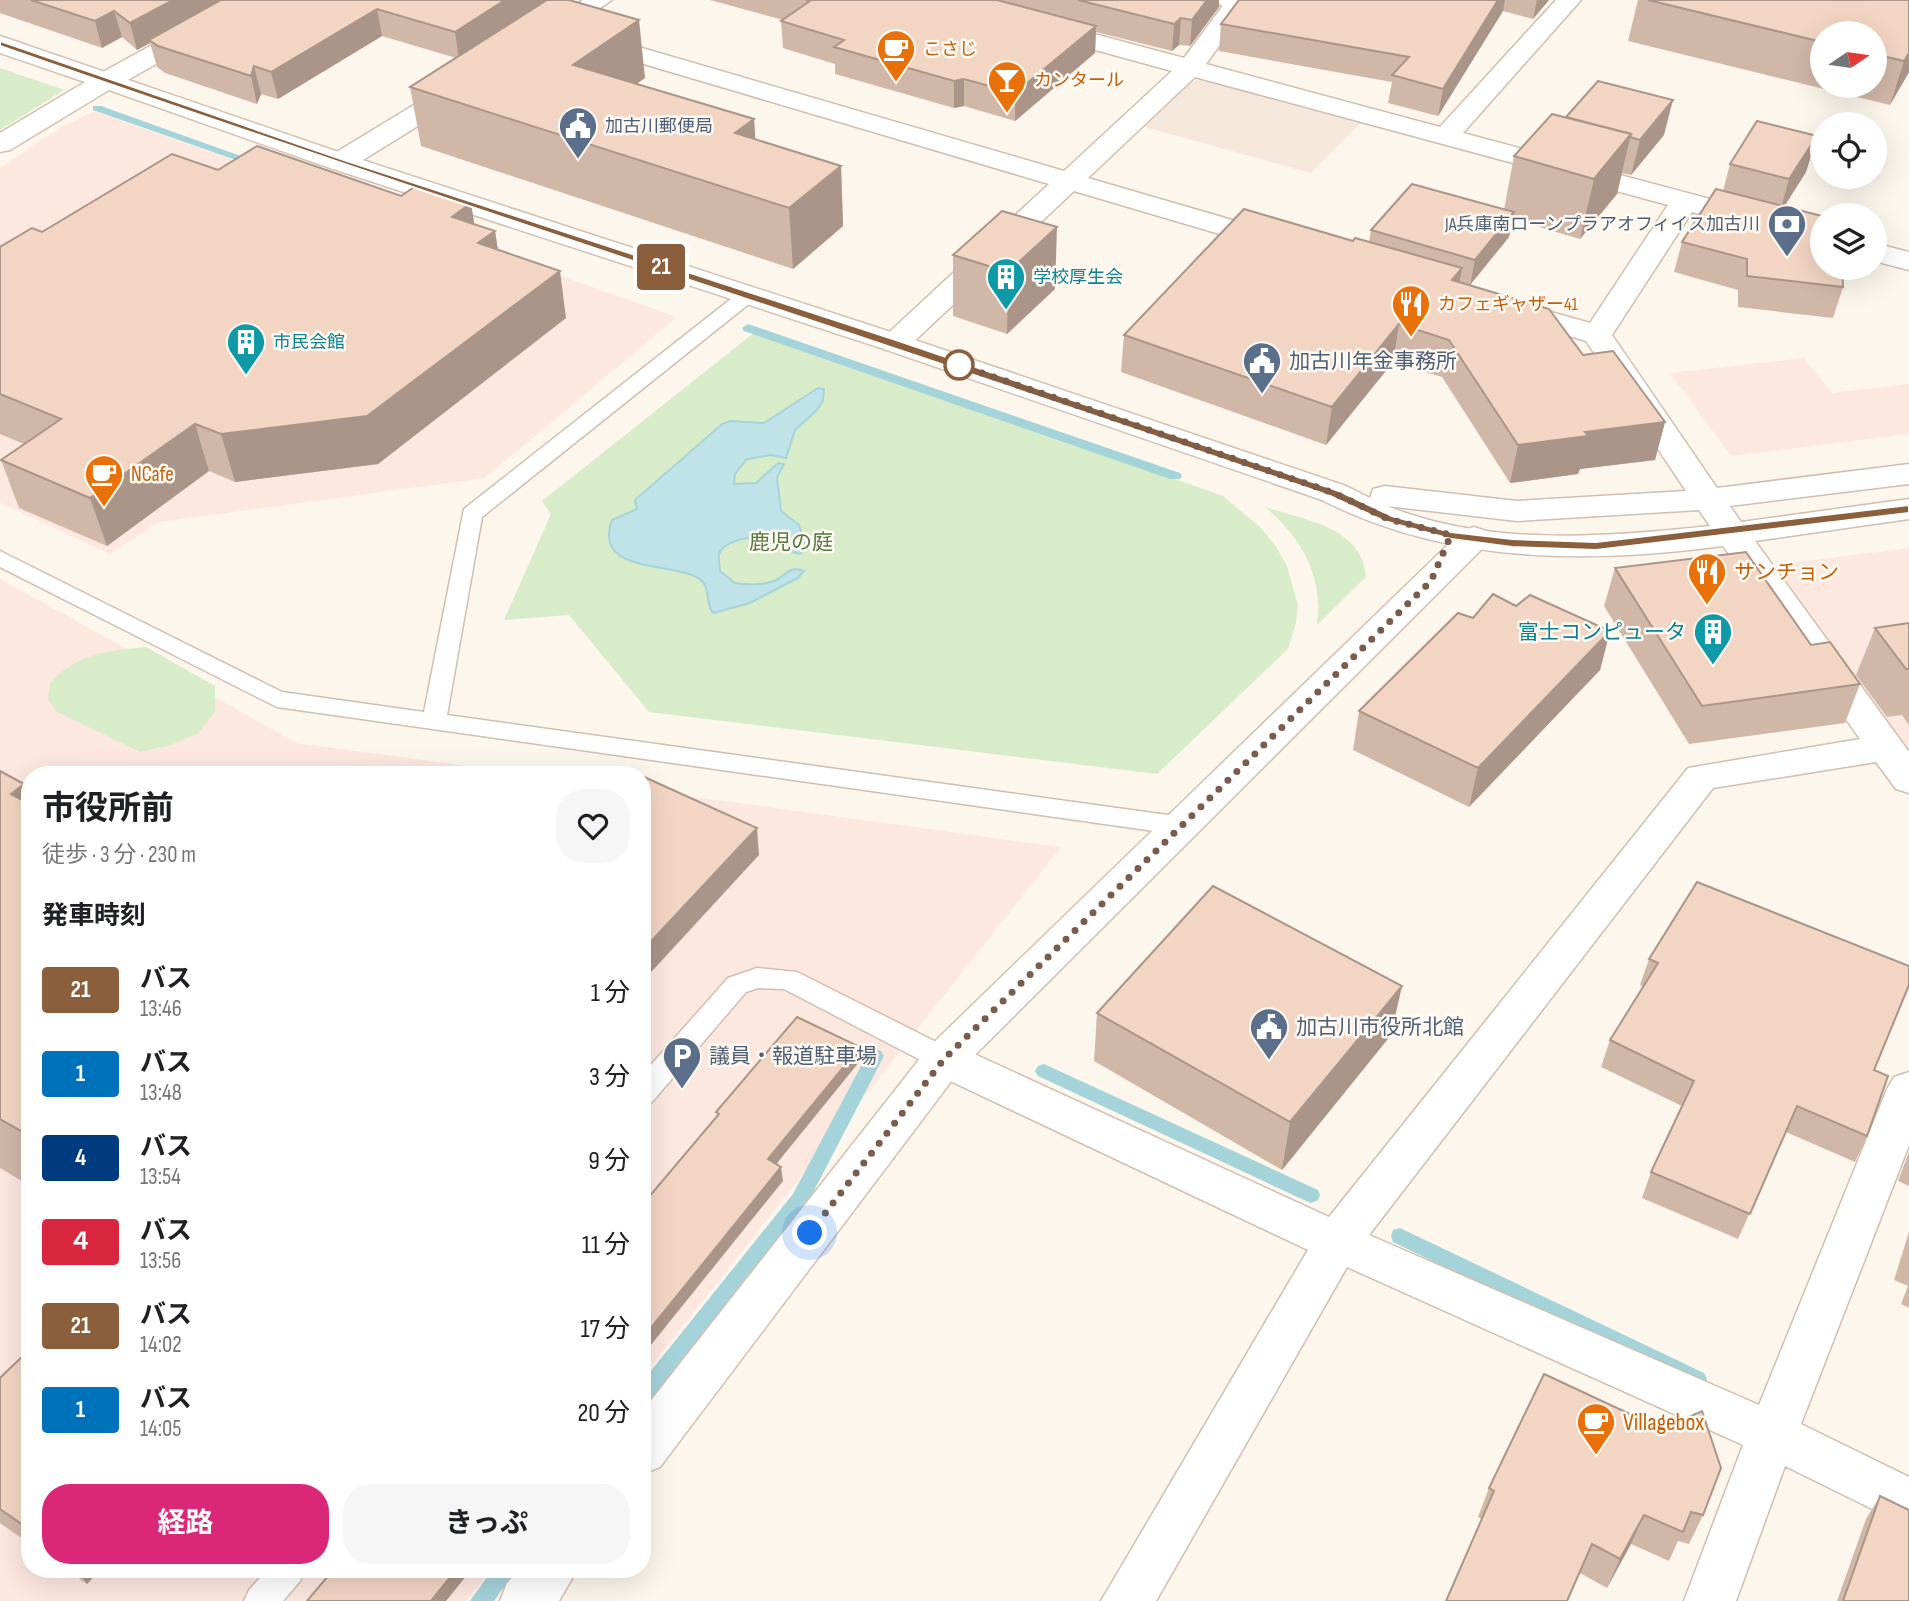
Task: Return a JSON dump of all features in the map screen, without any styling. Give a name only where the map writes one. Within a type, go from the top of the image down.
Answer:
[{"type":"street","points":[[0,144],[252,0]]},
{"type":"street","points":[[519,51],[600,0]]},
{"type":"street","points":[[1445,137],[1569,0]]},
{"type":"street","points":[[895,343],[1191,67],[1231,2]]},
{"type":"street","points":[[1016,21],[1810,234]]},
{"type":"street","points":[[553,29],[1305,250]]},
{"type":"street","points":[[0,44],[340,162],[895,343],[1334,493],[1388,519],[1462,537],[1512,543],[1596,546],[1909,509]]},
{"type":"street","points":[[340,162],[484,73]]},
{"type":"street","points":[[1597,335],[1685,201]]},
{"type":"street","points":[[1887,255],[1909,261]]},
{"type":"street","points":[[1478,300],[1597,335],[1731,532],[1898,764]]},
{"type":"street","points":[[1334,493],[1390,496],[1421,502],[1514,511],[1595,509],[1709,499],[1909,474]]},
{"type":"street","points":[[1421,502],[1462,537]]},
{"type":"street","points":[[651,1439],[944,1059],[1431,581],[1462,537],[1514,511]]},
{"type":"street","points":[[1127,1601],[1337,1242],[1701,777],[1898,764]]},
{"type":"street","points":[[944,1059],[1337,1242],[1772,1434],[1909,1503]]},
{"type":"street","points":[[1710,1601],[1772,1434],[1909,1089]]},
{"type":"street","points":[[526,1601],[545,1578]]},
{"type":"lane","points":[[434,722],[472,514],[748,295]]},
{"type":"lane","points":[[0,558],[277,699],[1182,826]]},
{"type":"lane","points":[[651,1084],[737,985],[757,978],[788,979],[944,1059]]},
{"type":"lane","points":[[261,1601],[281,1578]]},
{"type":"shaded area","points":[[1205,80],[1361,123],[1311,173],[1145,127],[1188,81]]},
{"type":"shaded area","name":"市民会館","points":[[94,111],[677,317],[485,478],[159,522],[110,554],[0,503],[0,168],[63,126]]},
{"type":"shaded area","points":[[1804,358],[1832,393],[1909,384],[1909,434],[1731,456],[1670,373]]},
{"type":"shaded area","points":[[1909,548],[1909,748],[1904,749],[1773,565]]},
{"type":"shaded area","points":[[0,579],[297,743],[467,766],[21,766],[21,1578],[485,1578],[466,1601],[0,1601]]},
{"type":"shaded area","points":[[651,791],[1061,847],[651,1367]]},
{"type":"green space","points":[[0,68],[64,90],[0,130]]},
{"type":"green space","name":"鹿児の庭","points":[[755,332],[1223,496],[1260,527],[1287,566],[1298,606],[1288,649],[1157,774],[649,712],[569,615],[504,620],[551,514],[542,501]]},
{"type":"green space","points":[[1265,507],[1329,528],[1343,536],[1362,560],[1366,577],[1317,625],[1317,591],[1307,559],[1289,531]]},
{"type":"green space","points":[[146,647],[215,686],[215,712],[197,734],[171,745],[140,752],[57,712],[48,699],[50,683],[82,659],[106,652]]},
{"type":"water","points":[[818,388],[824,389],[823,401],[795,430],[786,458],[771,455],[747,459],[735,474],[734,484],[756,483],[778,463],[784,464],[777,477],[781,511],[799,525],[806,549],[800,554],[748,538],[725,546],[719,554],[720,571],[735,583],[765,583],[774,581],[791,570],[804,571],[798,578],[750,603],[713,613],[703,582],[692,575],[642,564],[626,559],[614,551],[609,538],[612,520],[637,509],[635,500],[722,424],[730,421],[764,423]]},
{"type":"building","points":[[31,0],[173,0],[130,23],[114,11],[95,21]]},
{"type":"building","points":[[221,0],[505,0],[455,32],[377,9],[271,72],[254,66],[251,76],[158,46],[149,40]]},
{"type":"building","points":[[547,0],[569,0],[639,20],[573,65],[754,119],[735,133],[841,166],[789,208],[410,87]]},
{"type":"building","points":[[806,0],[997,0],[1096,26],[1015,93],[964,79],[954,81],[834,47],[844,40],[781,21],[810,1]]},
{"type":"building","points":[[1078,0],[1207,0],[1192,20],[1181,18],[1174,24]]},
{"type":"building","points":[[1239,0],[1498,0],[1443,89],[1392,75],[1409,57],[1221,24]]},
{"type":"building","points":[[1648,0],[1909,0],[1909,53],[1904,61],[1887,57],[1887,21],[1810,21],[1810,39]]},
{"type":"building","points":[[1598,81],[1673,100],[1640,140],[1630,137],[1631,134],[1566,117]]},
{"type":"building","points":[[1552,114],[1631,134],[1594,179],[1514,156]]},
{"type":"building","points":[[1757,121],[1810,134],[1810,147],[1789,179],[1730,164]]},
{"type":"building","name":"市民会館","points":[[257,146],[401,196],[417,185],[471,203],[452,217],[495,231],[478,243],[560,271],[367,416],[221,434],[195,424],[90,498],[1,460],[61,419],[0,394],[0,247],[32,228],[42,232],[172,154],[218,170]]},
{"type":"building","points":[[1412,184],[1514,212],[1475,260],[1371,230]]},
{"type":"building","points":[[1716,189],[1810,213],[1810,280],[1843,280],[1843,287],[1747,276],[1747,259],[1682,242]]},
{"type":"building","points":[[1244,209],[1353,241],[1355,238],[1462,268],[1452,280],[1549,309],[1583,355],[1613,351],[1665,422],[1585,432],[1588,436],[1518,445],[1449,340],[1399,324],[1332,407],[1124,335]]},
{"type":"building","points":[[1002,211],[1057,227],[1008,272],[953,255]]},
{"type":"building","points":[[1746,552],[1811,645],[1830,642],[1860,684],[1702,706],[1615,568]]},
{"type":"building","points":[[1493,594],[1516,606],[1530,595],[1610,631],[1478,768],[1359,711],[1458,613],[1473,618]]},
{"type":"building","points":[[1909,623],[1909,669],[1906,669],[1875,628]]},
{"type":"building","points":[[0,771],[21,782],[21,786],[11,794],[21,799],[21,1131],[0,1119]]},
{"type":"building","points":[[651,780],[757,828],[651,941]]},
{"type":"building","points":[[1697,882],[1909,966],[1909,985],[1874,1070],[1888,1076],[1867,1136],[1797,1106],[1750,1214],[1651,1172],[1694,1081],[1610,1040],[1658,963],[1649,959]]},
{"type":"building","name":"加古川市役所北館","points":[[1213,886],[1402,986],[1290,1122],[1097,1013]]},
{"type":"building","points":[[797,1017],[860,1047],[768,1159],[781,1167],[651,1328],[651,1194],[719,1114],[716,1112]]},
{"type":"building","points":[[21,1358],[21,1524],[0,1509],[0,1378]]},
{"type":"building","points":[[1544,1374],[1662,1429],[1702,1411],[1721,1468],[1703,1515],[1691,1512],[1683,1532],[1644,1515],[1620,1559],[1592,1544],[1567,1601],[1446,1601],[1494,1491],[1489,1488]]},
{"type":"building","points":[[1880,1496],[1909,1510],[1909,1601],[1843,1601]]},
{"type":"building","points":[[326,1578],[450,1578],[431,1601],[307,1601]]},
{"type":"waterway","points":[[97,108],[257,164]]},
{"type":"waterway","points":[[748,328],[1175,476]]},
{"type":"waterway","points":[[651,1386],[800,1199],[875,1056]]},
{"type":"waterway","points":[[1044,1071],[1311,1195]]},
{"type":"waterway","points":[[1400,1236],[1697,1379]]},
{"type":"waterway","points":[[481,1601],[499,1578]]},
{"type":"bus line","name":"21","points":[[0,44],[340,162],[895,343],[1334,493],[1388,519],[1451,535],[1512,543],[1596,546],[1661,541],[1909,509]]},
{"type":"place","name":"こさじ","points":[[896,83]]},
{"type":"place","name":"カンタール","points":[[1007,114]]},
{"type":"place","name":"加古川郵便局","points":[[578,160]]},
{"type":"place","name":"JA兵庫南ローンプラアオフィイス加古川","points":[[1787,258]]},
{"type":"place","name":"学校厚生会","points":[[1006,311]]},
{"type":"place","name":"カフェギャザー41","points":[[1411,338]]},
{"type":"place","name":"市民会館","points":[[246,376]]},
{"type":"place","name":"加古川年金事務所","points":[[1262,395]]},
{"type":"place","name":"NCafe","points":[[104,508]]},
{"type":"place","name":"サンチョン","points":[[1707,606]]},
{"type":"place","name":"富士コンピュータ","points":[[1713,666]]},
{"type":"place","name":"加古川市役所北館","points":[[1269,1061]]},
{"type":"place","name":"議員・報道駐車場","points":[[682,1090]]},
{"type":"place","name":"Villagebox","points":[[1596,1456]]},
{"type":"route","points":[[810,1233],[944,1059],[1431,581],[1451,535],[1388,519],[1334,493],[947,361],[959,365]]}]
